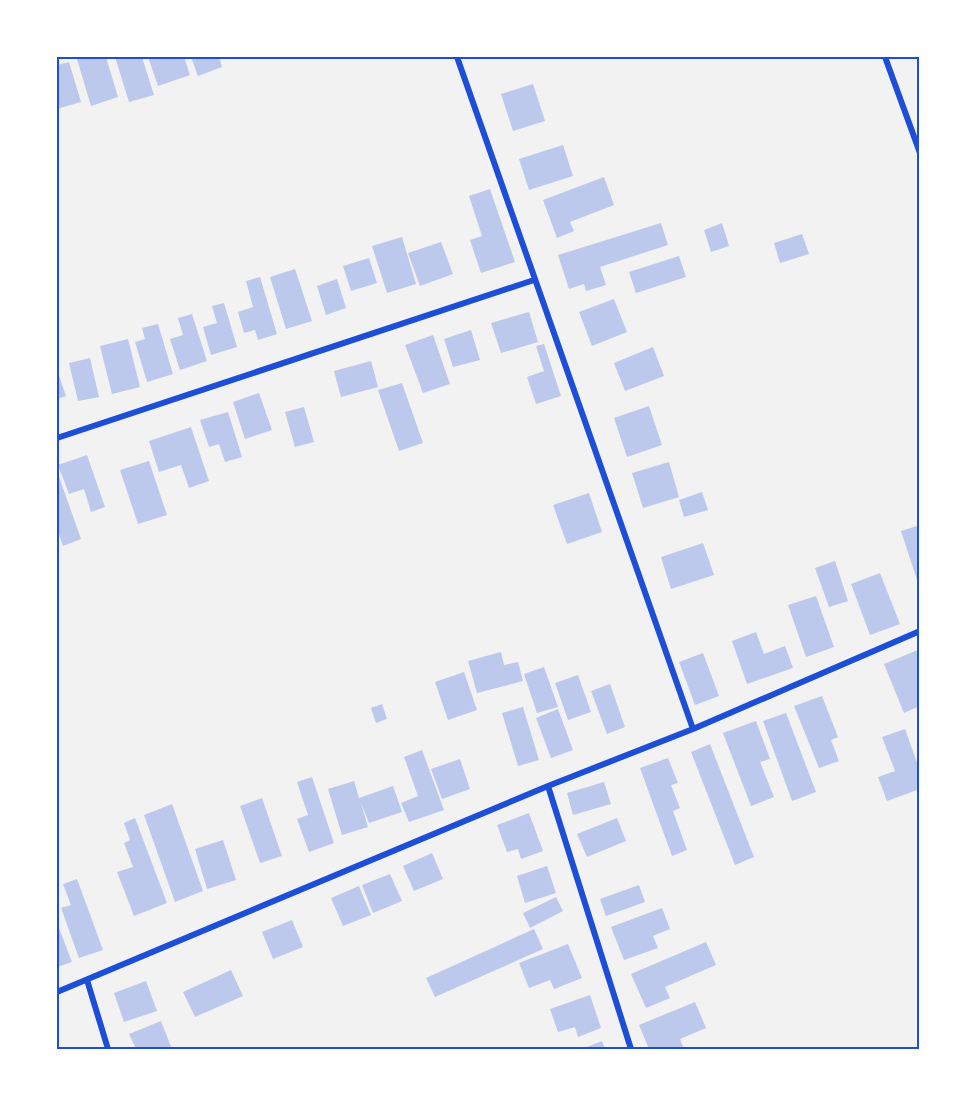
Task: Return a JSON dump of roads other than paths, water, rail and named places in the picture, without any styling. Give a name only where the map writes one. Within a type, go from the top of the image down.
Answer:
[{"type":"street","points":[[457,57],[693,729]]},
{"type":"street","points":[[885,57],[920,153]]},
{"type":"street","points":[[57,438],[534,280]]},
{"type":"street","points":[[57,992],[548,786],[693,729],[920,632]]},
{"type":"street","points":[[548,786],[631,1049]]},
{"type":"street","points":[[87,980],[108,1049]]}]
